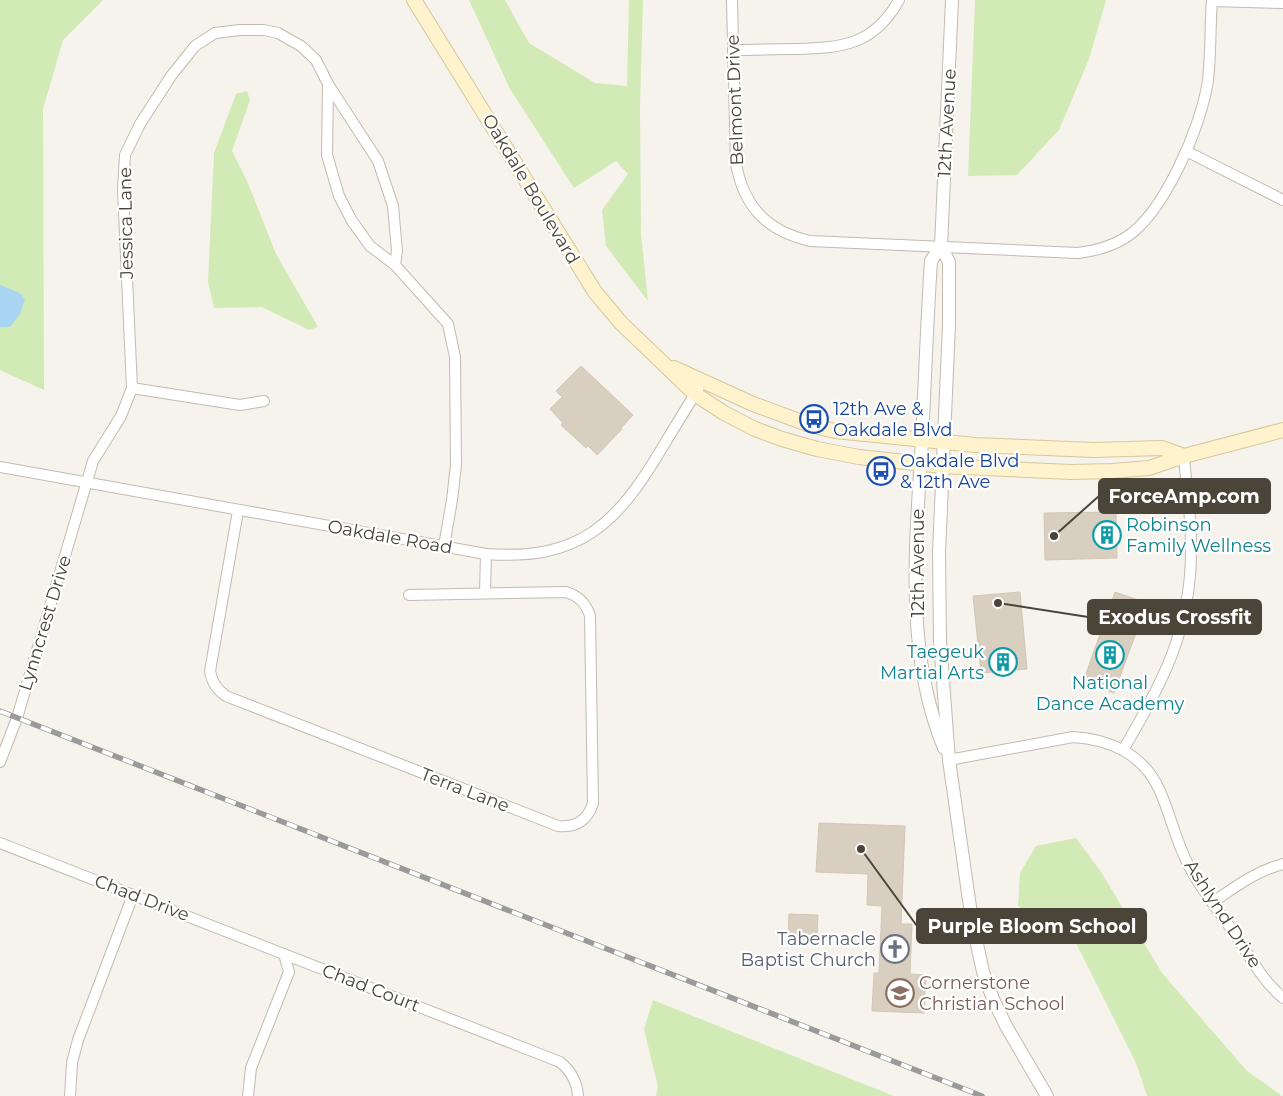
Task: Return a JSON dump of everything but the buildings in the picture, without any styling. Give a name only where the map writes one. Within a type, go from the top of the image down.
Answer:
[{"type":"main road","name":"Oakdale Boulevard","points":[[414,0],[584,277],[621,323],[666,365],[698,388],[724,414],[782,440],[859,457],[942,466],[1071,472],[1149,468],[1184,456],[1283,430]]},
{"type":"main road","name":"Oakdale Boulevard","points":[[698,388],[753,404],[810,425],[835,431],[944,442],[1094,450],[1162,448],[1184,456]]},
{"type":"street","name":"Belmont Drive","points":[[732,0],[736,164],[739,180],[746,196],[765,221],[795,237],[810,240],[1078,253],[1095,251],[1111,245],[1126,238],[1139,227],[1150,215],[1186,151],[1202,108],[1208,80],[1212,0]]},
{"type":"street","points":[[733,50],[842,46],[859,40],[873,32],[893,11],[899,0]]},
{"type":"street","name":"12th Avenue","points":[[952,0],[941,246],[949,262],[949,325],[939,552],[940,641],[949,760],[972,922],[983,972],[1006,1026],[1047,1096]]},
{"type":"street","points":[[1212,0],[1283,3]]},
{"type":"street","name":"Jessica Lane","points":[[87,483],[93,461],[121,416],[132,388],[123,190],[125,155],[140,124],[194,46],[215,33],[264,30],[278,33],[301,46],[316,60],[328,84],[378,161],[393,206],[397,251],[395,265]]},
{"type":"street","name":"Jessica Lane","points":[[328,84],[328,155],[339,196],[352,221],[370,246],[395,265],[448,324],[454,357],[456,465],[444,546]]},
{"type":"street","points":[[1186,151],[1283,200]]},
{"type":"street","name":"12th Avenue","points":[[941,246],[931,261],[920,464],[916,590],[918,626],[926,689],[936,729],[949,760]]},
{"type":"street","points":[[132,388],[240,405],[264,401]]},
{"type":"street","name":"Oakdale Road","points":[[0,467],[486,554],[506,556],[531,555],[554,550],[580,539],[605,524],[619,510],[646,475],[698,388]]},
{"type":"street","points":[[1124,750],[1167,670],[1184,618],[1190,585],[1192,552],[1184,456]]},
{"type":"street","name":"Lynncrest Drive","points":[[0,762],[17,718],[87,483]]},
{"type":"street","name":"Terra Lane","points":[[238,510],[210,670],[217,690],[226,696],[558,826],[577,825],[585,819],[591,811],[593,803],[590,616],[587,607],[581,599],[566,592],[409,595]]},
{"type":"street","points":[[485,593],[486,554]]},
{"type":"street","name":"Ashlynd Drive","points":[[949,760],[1073,737],[1091,738],[1124,750],[1139,761],[1149,773],[1159,789],[1190,868],[1266,981],[1283,998]]},
{"type":"street","name":"Chad Drive","points":[[0,843],[284,954]]},
{"type":"street","points":[[1213,902],[1252,876],[1268,868],[1283,864]]},
{"type":"street","points":[[70,1096],[72,1063],[78,1040],[133,895]]},
{"type":"street","points":[[248,1096],[251,1068],[289,972],[284,954]]},
{"type":"street","name":"Chad Court","points":[[284,954],[560,1062],[572,1075],[578,1096]]},
{"type":"green space","points":[[0,0],[103,0],[63,40],[43,109],[44,390],[0,370]]},
{"type":"green space","points":[[469,0],[505,0],[529,43],[595,83],[627,86],[629,0],[643,0],[640,106],[641,234],[648,301],[606,246],[602,210],[628,174],[616,161],[574,188],[510,89]]},
{"type":"green space","points":[[975,0],[1106,0],[1089,59],[1059,130],[1017,175],[968,176]]},
{"type":"green space","points":[[247,91],[250,100],[232,151],[248,183],[276,254],[318,327],[309,330],[262,307],[214,308],[208,282],[214,153],[236,94]]},
{"type":"green space","points":[[1076,838],[1101,872],[1162,973],[1247,1071],[1282,1096],[1147,1096],[1136,1063],[1077,945],[1018,906],[1020,873],[1036,846]]},
{"type":"green space","points":[[653,1000],[894,1096],[656,1096],[658,1087],[644,1029]]},
{"type":"water","points":[[0,285],[18,292],[25,299],[20,314],[10,327],[0,327]]},
{"type":"railway","points":[[0,711],[982,1096]]},
{"type":"place","name":"12th Ave & Oakdale Blvd","points":[[814,419]]},
{"type":"place","name":"Oakdale Blvd & 12th Ave","points":[[881,471]]},
{"type":"place","name":"Robinson Family Wellness","points":[[1107,535]]},
{"type":"place","name":"ForceAmp.com","points":[[1054,536]]},
{"type":"place","name":"Exodus Crossfit","points":[[998,603]]},
{"type":"place","name":"National Dance Academy","points":[[1110,655]]},
{"type":"place","name":"Taegeuk Martial Arts","points":[[1003,662]]},
{"type":"place","name":"Purple Bloom School","points":[[861,849]]},
{"type":"place","name":"Tabernacle Baptist Church","points":[[895,949]]},
{"type":"place","name":"Cornerstone Christian School","points":[[900,993]]}]
